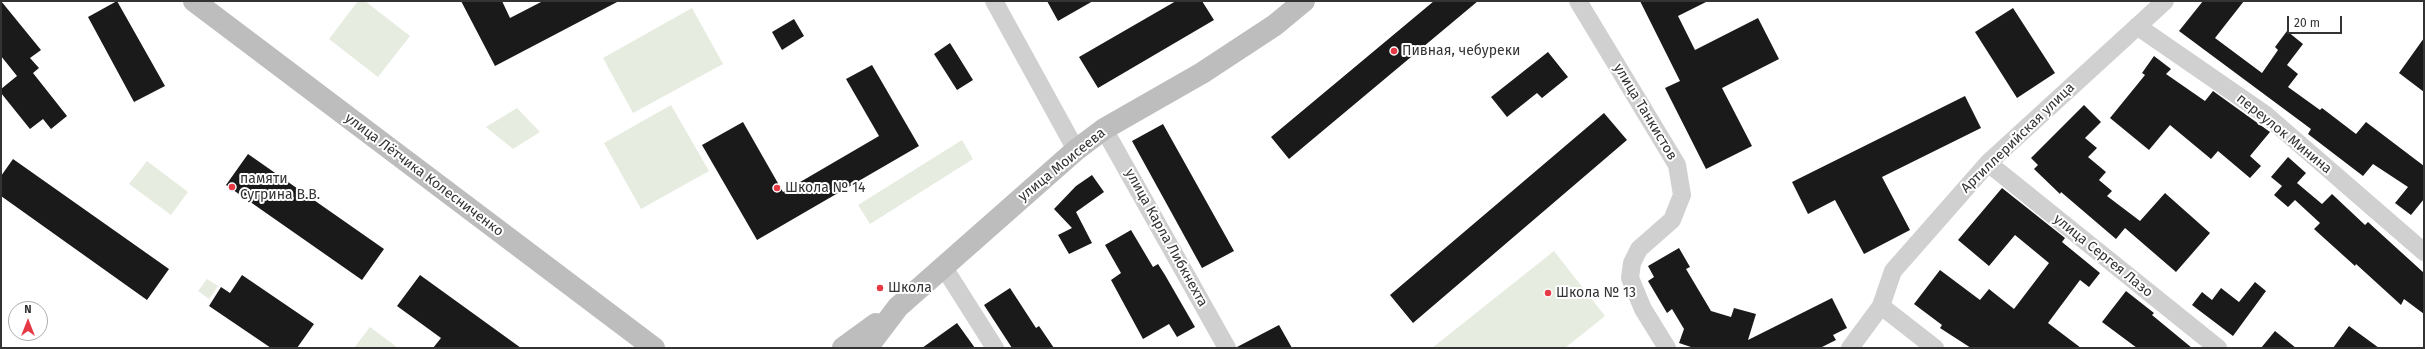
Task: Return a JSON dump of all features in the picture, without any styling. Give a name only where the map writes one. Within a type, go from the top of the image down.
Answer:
[{"type":"street","name":"улица Лётчика Колесниченко","points":[[194,1],[654,348]]},
{"type":"street","points":[[994,1],[1076,150]]},
{"type":"street","name":"улица Моисеева","points":[[867,348],[898,307],[1076,150],[1104,129],[1202,73],[1275,25],[1304,1]]},
{"type":"street","name":"улица Танкистов","points":[[1578,1],[1677,166],[1682,195],[1672,220],[1639,249],[1632,263],[1630,278],[1643,309],[1667,348]]},
{"type":"street","name":"Артиллерийская улица","points":[[1850,348],[1881,306],[1893,271],[1988,163],[2165,1]]},
{"type":"street","name":"переулок Минина","points":[[2137,26],[2266,116],[2424,252]]},
{"type":"street","name":"улица Карла Либкнехта","points":[[1104,129],[1227,348]]},
{"type":"street","name":"улица Сергея Лазо","points":[[1988,163],[2218,348]]},
{"type":"street","points":[[943,266],[995,348]]},
{"type":"street","points":[[1881,306],[1935,348]]},
{"type":"street","points":[[844,348],[898,307]]},
{"type":"shaded area","points":[[358,1],[365,1],[410,36],[378,77],[329,39]]},
{"type":"shaded area","points":[[692,8],[723,64],[633,113],[603,58]]},
{"type":"shaded area","points":[[671,105],[709,171],[641,209],[604,143]]},
{"type":"shaded area","points":[[517,108],[540,132],[513,149],[486,127]]},
{"type":"shaded area","points":[[962,140],[973,159],[870,224],[858,205]]},
{"type":"shaded area","points":[[147,161],[188,192],[171,215],[129,184]]},
{"type":"shaded area","name":"Школа № 13","points":[[1554,251],[1605,316],[1565,348],[1432,348]]},
{"type":"shaded area","points":[[207,279],[218,286],[209,299],[198,291]]},
{"type":"shaded area","points":[[370,327],[398,348],[354,348]]},
{"type":"building","points":[[1,1],[41,50],[30,58],[39,68],[33,73],[67,116],[51,129],[43,119],[30,129],[1,93],[1,89],[17,76],[1,56]]},
{"type":"building","points":[[117,1],[165,86],[134,102],[88,17]]},
{"type":"building","points":[[461,1],[502,1],[510,18],[543,1],[619,1],[495,66]]},
{"type":"building","points":[[1047,1],[1093,1],[1058,21]]},
{"type":"building","points":[[1176,1],[1202,1],[1214,20],[1098,88],[1079,57]]},
{"type":"building","points":[[1434,1],[1478,1],[1289,159],[1271,137]]},
{"type":"building","points":[[1640,1],[1708,1],[1678,16],[1695,50],[1758,18],[1779,59],[1722,88],[1752,146],[1706,169],[1665,88],[1680,81]]},
{"type":"building","points":[[2203,1],[2244,1],[2215,38],[2262,73],[2278,50],[2275,47],[2287,31],[2303,44],[2287,65],[2298,74],[2288,87],[2320,110],[2322,108],[2356,134],[2366,122],[2424,166],[2424,199],[2411,215],[2395,203],[2408,187],[2373,164],[2363,176],[2308,134],[2311,129],[2179,31]]},
{"type":"building","points":[[2013,8],[2055,73],[2017,98],[1975,32]]},
{"type":"building","points":[[794,19],[804,36],[782,50],[772,32]]},
{"type":"building","points":[[2424,38],[2424,92],[2399,73]]},
{"type":"building","points":[[950,43],[973,80],[957,90],[934,54]]},
{"type":"building","points":[[1548,52],[1568,77],[1542,98],[1537,93],[1507,117],[1491,97]]},
{"type":"building","points":[[2154,56],[2171,69],[2166,74],[2205,101],[2213,91],[2270,132],[2250,156],[2261,166],[2250,178],[2218,151],[2211,159],[2170,125],[2149,150],[2110,118],[2145,75],[2142,73]]},
{"type":"building","points":[[872,65],[919,146],[757,240],[702,145],[743,122],[783,192],[879,136],[846,79]]},
{"type":"building","points":[[1965,96],[1981,128],[1882,177],[1910,230],[1864,254],[1835,200],[1808,214],[1792,182]]},
{"type":"building","points":[[2084,105],[2101,122],[2085,138],[2097,148],[2088,157],[2106,172],[2099,180],[2112,191],[2107,196],[2140,221],[2165,193],[2210,233],[2176,272],[2125,228],[2116,239],[2061,192],[2060,194],[2034,169],[2038,165],[2031,158]]},
{"type":"building","points":[[1604,113],[1627,140],[1413,323],[1390,295]]},
{"type":"building","points":[[1163,124],[1234,251],[1202,268],[1132,141]]},
{"type":"building","points":[[248,154],[384,249],[362,280],[226,185]]},
{"type":"building","points":[[2288,157],[2306,173],[2297,183],[2322,204],[2332,194],[2365,225],[2368,222],[2424,273],[2424,314],[2404,299],[2401,305],[2356,264],[2355,266],[2314,229],[2320,223],[2295,200],[2288,207],[2274,195],[2282,186],[2271,177]]},
{"type":"building","points":[[13,159],[169,269],[147,300],[1,196],[1,176]]},
{"type":"building","points":[[1092,175],[1104,192],[1076,212],[1092,243],[1069,254],[1058,235],[1072,228],[1054,209],[1076,186]]},
{"type":"building","points":[[2002,188],[2065,238],[2062,242],[2100,273],[2089,287],[2080,280],[2048,323],[2081,348],[1971,348],[1940,328],[1942,325],[1914,304],[1940,270],[1980,300],[1989,289],[2014,309],[2049,263],[2015,235],[1989,266],[1958,240]]},
{"type":"building","points":[[1131,230],[1153,267],[1158,264],[1195,327],[1177,337],[1169,324],[1143,339],[1111,280],[1121,273],[1105,245]]},
{"type":"building","points":[[1679,248],[1690,267],[1686,269],[1711,311],[1731,317],[1734,308],[1756,314],[1748,340],[1832,298],[1847,328],[1833,335],[1836,340],[1820,348],[1694,348],[1679,343],[1684,329],[1672,309],[1667,313],[1648,281],[1654,277],[1648,266]]},
{"type":"building","points":[[242,275],[314,324],[297,348],[271,348],[209,306],[221,287],[230,293]]},
{"type":"building","points":[[420,275],[521,348],[433,348],[441,338],[397,306]]},
{"type":"building","points":[[2255,282],[2266,291],[2233,336],[2192,305],[2202,292],[2212,300],[2221,288],[2239,302]]},
{"type":"building","points":[[1010,288],[1036,328],[1039,326],[1054,348],[1012,348],[984,305]]},
{"type":"building","points":[[2126,291],[2154,313],[2152,315],[2192,348],[2137,348],[2102,322]]},
{"type":"building","points":[[957,323],[975,348],[922,348]]},
{"type":"building","points":[[1279,325],[1292,348],[1237,348],[1237,347]]},
{"type":"building","points":[[2349,326],[2379,348],[2333,348]]},
{"type":"building","points":[[2275,331],[2296,348],[2261,348]]},
{"type":"place","name":"Пивная, чебуреки","points":[[1394,51]]},
{"type":"place","name":"памяти Сугрина В.В.","points":[[232,187]]},
{"type":"place","name":"Школа № 14","points":[[777,188]]},
{"type":"place","name":"Школа","points":[[880,288]]},
{"type":"place","name":"Школа № 13","points":[[1548,293]]}]
